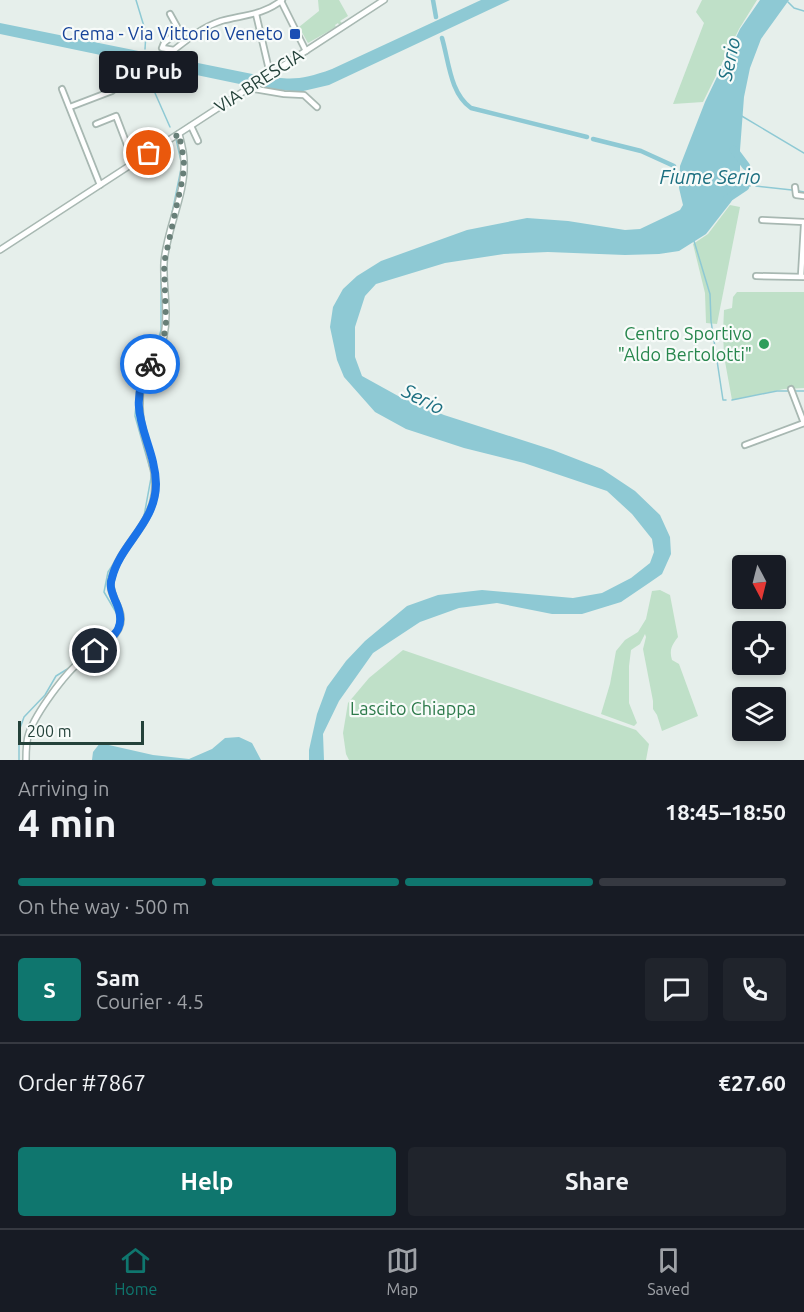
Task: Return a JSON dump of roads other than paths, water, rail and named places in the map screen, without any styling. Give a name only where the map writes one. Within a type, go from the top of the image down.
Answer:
[{"type":"street","name":"VIA BRESCIA","points":[[0,250],[384,0]]},
{"type":"street","points":[[179,31],[164,42],[162,48],[174,50],[199,31],[221,22],[256,14],[282,1],[306,51]]},
{"type":"street","points":[[170,14],[185,41]]},
{"type":"street","points":[[256,14],[269,75]]},
{"type":"street","points":[[250,87],[284,94],[304,95],[317,107]]},
{"type":"street","points":[[62,89],[100,184]]},
{"type":"street","points":[[70,107],[112,91]]},
{"type":"street","points":[[96,124],[116,117],[134,163]]},
{"type":"street","points":[[192,126],[198,141]]},
{"type":"street","points":[[26,760],[28,734],[36,716],[79,662],[110,640],[118,631],[122,622],[121,610],[110,587],[112,578],[116,566],[148,516],[153,500],[156,483],[142,430],[139,404],[142,378],[164,337],[166,322],[164,263],[183,177],[184,160],[179,134]]},
{"type":"street","points":[[795,187],[796,195],[804,196]]},
{"type":"street","points":[[756,276],[802,276],[804,223],[762,220]]},
{"type":"street","points":[[745,445],[804,423],[792,391]]},
{"type":"water","points":[[481,0],[510,0],[329,85],[299,92],[254,87],[0,34],[0,23],[262,76],[297,78],[332,69]]},
{"type":"water","name":"Fiume Serio","points":[[760,0],[789,0],[761,39],[750,68],[744,97],[740,186],[731,202],[706,234],[679,251],[659,254],[548,252],[504,254],[445,263],[376,284],[365,296],[355,327],[355,357],[362,376],[400,397],[444,415],[553,450],[602,469],[635,491],[660,515],[670,537],[671,554],[662,574],[621,602],[582,614],[552,614],[497,603],[459,608],[420,622],[373,653],[339,701],[323,734],[324,760],[309,760],[317,714],[327,687],[346,661],[365,641],[407,606],[438,595],[482,590],[573,598],[602,593],[631,578],[650,563],[654,552],[652,539],[632,514],[607,491],[524,463],[464,448],[406,429],[375,412],[344,377],[337,360],[330,327],[333,307],[343,289],[357,276],[381,261],[467,230],[527,218],[568,221],[625,230],[640,229],[680,210],[683,205],[679,188],[680,166],[705,102],[740,29]]},
{"type":"water","points":[[239,737],[252,743],[261,760],[92,760],[93,752],[100,743],[153,755],[189,759],[212,749],[225,738]]},
{"type":"waterway","points":[[136,0],[146,33],[145,49]]},
{"type":"waterway","points":[[433,0],[436,17]]},
{"type":"waterway","points":[[788,2],[794,8],[804,11]]},
{"type":"waterway","points":[[442,38],[454,86],[464,102],[471,108],[587,137]]},
{"type":"waterway","points":[[141,68],[151,84],[170,127]]},
{"type":"waterway","points":[[740,115],[804,153]]},
{"type":"waterway","points":[[176,139],[181,161]]},
{"type":"waterway","points":[[593,139],[641,151],[674,166]]},
{"type":"waterway","points":[[734,150],[746,166]]},
{"type":"waterway","points":[[170,223],[181,169]]},
{"type":"waterway","points":[[739,184],[750,186]]},
{"type":"waterway","points":[[756,186],[792,190]]},
{"type":"waterway","points":[[727,199],[745,187]]},
{"type":"waterway","points":[[799,191],[804,192]]},
{"type":"waterway","points":[[694,241],[710,294],[711,321],[723,400],[726,400]]},
{"type":"waterway","points":[[150,469],[135,416],[138,379],[157,345],[161,330],[163,251]]},
{"type":"waterway","points":[[732,400],[777,391],[804,391]]},
{"type":"waterway","points":[[144,516],[151,472]]},
{"type":"waterway","points":[[19,760],[19,731],[24,717],[45,695],[56,676],[69,668],[87,650],[115,629],[117,614],[104,592],[108,572],[116,560]]},
{"type":"place","name":"Crema - Via Vittorio Veneto","points":[[295,34]]},
{"type":"place","name":"Du Pub","points":[[149,153]]},
{"type":"place","name":"Centro Sportivo \"Aldo Bertolotti\"","points":[[764,344]]},
{"type":"water label","name":"Serio","points":[[729,59]]},
{"type":"water label","name":"Serio","points":[[423,399]]},
{"type":"park label","name":"Lascito Chiappa","points":[[413,709]]}]
